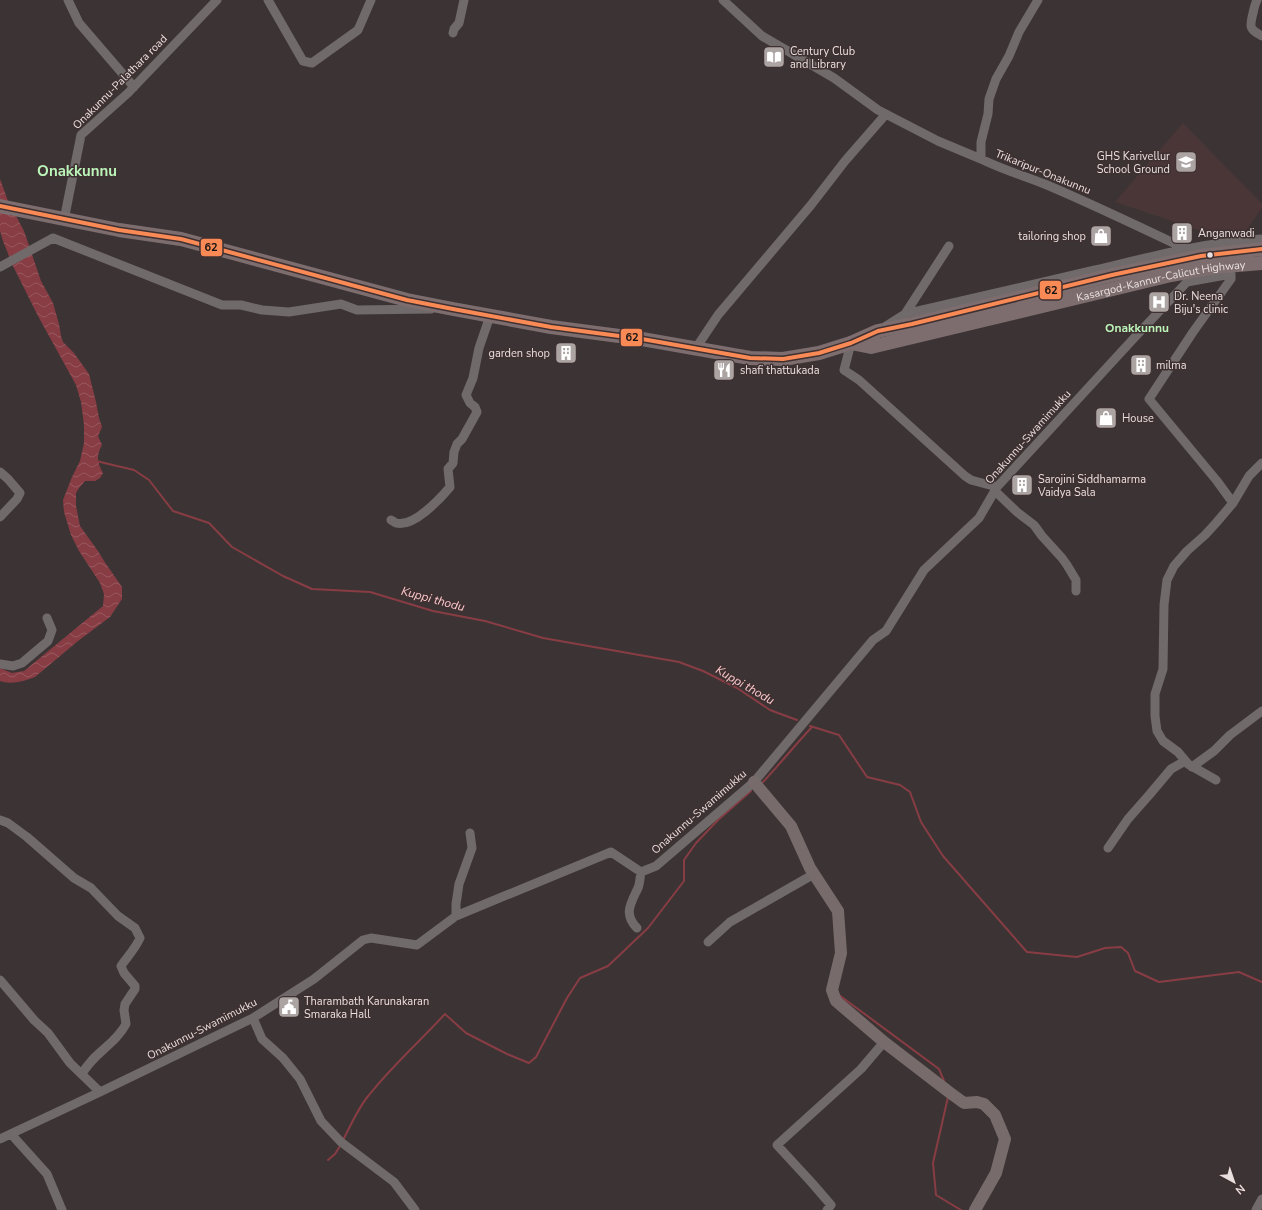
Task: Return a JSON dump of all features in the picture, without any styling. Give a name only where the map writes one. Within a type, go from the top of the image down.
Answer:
[{"type":"highway","name":"Kasargod-Kannur-Calicut Highway","points":[[0,206],[64,220],[181,239],[407,300],[552,327],[642,339],[750,358],[783,359],[819,353],[851,343],[878,331],[1262,249]]},
{"type":"highway","name":"Kasargod-Kannur-Calicut Highway","points":[[1202,262],[1262,263]]},
{"type":"highway","name":"Kasargod-Kannur-Calicut Highway","points":[[851,343],[871,347],[1170,268]]},
{"type":"main road","points":[[754,782],[791,826],[810,868],[838,911],[841,953],[832,990],[836,1001],[884,1042],[964,1103],[977,1102],[984,1104],[995,1115],[1005,1139],[996,1173],[975,1210]]},
{"type":"street","points":[[68,0],[79,23],[134,86]]},
{"type":"street","name":"Onakunnu-Palathara road","points":[[64,220],[81,135],[134,86],[217,0]]},
{"type":"street","points":[[268,0],[303,61],[312,63],[358,30],[371,0]]},
{"type":"street","points":[[453,33],[454,29],[459,23],[464,0]]},
{"type":"street","points":[[723,0],[762,36],[774,44],[797,55],[834,78],[878,110],[938,141],[981,159]]},
{"type":"street","name":"Trikaripur-Onakunnu","points":[[1038,0],[1019,32],[1009,56],[996,79],[990,99],[981,142],[981,159],[999,168],[1045,184],[1186,250]]},
{"type":"street","points":[[1257,0],[1250,21],[1251,27],[1262,36]]},
{"type":"street","points":[[696,348],[718,314],[886,114]]},
{"type":"street","points":[[0,267],[53,238],[222,305],[241,305],[262,310],[289,312],[341,304],[356,310],[452,309]]},
{"type":"street","points":[[878,331],[905,314],[1200,246],[1262,239]]},
{"type":"street","points":[[905,314],[949,246]]},
{"type":"street","points":[[1186,250],[1187,282],[1231,274],[1231,279],[1193,332],[1149,399],[1217,481],[1233,503]]},
{"type":"street","name":"Onakunnu-Swamimukku","points":[[0,1139],[253,1018],[314,979],[363,940],[371,938],[417,945],[456,916],[611,852],[641,872],[656,866],[754,782],[873,640],[886,631],[924,570],[979,518],[996,489],[1187,282]]},
{"type":"street","points":[[391,520],[397,524],[410,521],[420,516],[436,503],[450,487],[448,469],[453,463],[454,452],[477,412],[466,395],[472,378],[479,348],[490,316]]},
{"type":"street","points":[[851,343],[844,370],[859,380],[965,476],[971,480],[996,489],[1017,512],[1034,525],[1068,565],[1076,580],[1076,590]]},
{"type":"street","points":[[1216,780],[1189,764],[1178,752],[1163,741],[1157,731],[1155,694],[1163,669],[1164,605],[1167,580],[1174,566],[1187,551],[1205,535],[1233,503],[1249,476],[1262,463]]},
{"type":"street","points":[[0,472],[20,493],[17,499],[0,516]]},
{"type":"street","points":[[0,664],[13,666],[22,663],[48,641],[52,630],[47,618]]},
{"type":"street","points":[[1108,848],[1128,819],[1171,769],[1189,764],[1214,751],[1230,735],[1262,711]]},
{"type":"street","points":[[0,820],[8,823],[27,837],[74,878],[91,888],[118,916],[135,928],[140,938],[136,948],[121,966],[124,973],[135,986],[135,989],[125,1004],[124,1010],[126,1024],[117,1037],[87,1064],[82,1074]]},
{"type":"street","points":[[456,916],[459,884],[472,848],[470,834]]},
{"type":"street","points":[[637,928],[633,925],[629,913],[630,905],[638,886],[641,872]]},
{"type":"street","points":[[708,942],[730,922],[814,874]]},
{"type":"street","points":[[0,980],[34,1020],[48,1033],[70,1063],[100,1092]]},
{"type":"street","points":[[253,1018],[262,1039],[283,1058],[300,1079],[321,1121],[341,1142],[394,1182],[415,1210]]},
{"type":"street","points":[[827,1210],[831,1206],[777,1145],[861,1069],[884,1042]]},
{"type":"street","points":[[11,1134],[47,1174],[62,1210]]},
{"type":"street","points":[[1256,1210],[1262,1199]]},
{"type":"shaded area","name":"GHS Karivellur School Ground","points":[[1183,123],[1262,204],[1262,208],[1237,243],[1115,202]]},
{"type":"water","points":[[0,179],[8,201],[24,231],[41,281],[53,303],[63,342],[74,353],[89,374],[102,427],[98,436],[102,445],[98,459],[99,466],[103,473],[100,478],[95,481],[85,481],[79,488],[76,493],[76,506],[80,526],[122,587],[122,599],[110,617],[78,641],[35,677],[13,683],[0,681],[0,668],[12,673],[24,671],[103,606],[104,594],[100,583],[79,551],[71,535],[64,512],[63,500],[80,461],[84,443],[84,425],[81,402],[76,385],[38,316],[13,266],[3,241],[0,231]]},
{"type":"waterway","name":"Kuppi thodu","points":[[96,461],[134,470],[149,480],[173,511],[209,523],[232,547],[283,576],[312,589],[370,592],[433,611],[485,621],[543,638],[679,662],[703,671],[737,688],[770,710],[797,720]]},
{"type":"waterway","points":[[810,726],[839,735],[867,777],[900,785],[910,792],[921,822],[943,856],[1027,952],[1077,957],[1105,948],[1121,947],[1128,953],[1135,971],[1159,982],[1239,972],[1262,982]]},
{"type":"waterway","points":[[763,782],[812,727]]},
{"type":"waterway","points":[[343,1140],[358,1111],[369,1095],[445,1014],[466,1033],[507,1054],[529,1063],[536,1057],[567,998],[580,978],[608,966],[648,928],[684,881],[684,860],[696,843],[718,820],[751,791]]},
{"type":"waterway","points":[[839,995],[939,1069],[944,1081]]},
{"type":"waterway","points":[[948,1097],[933,1163],[936,1195],[961,1210]]},
{"type":"waterway","points":[[328,1160],[335,1154],[340,1146]]},
{"type":"transit line","name":"62","points":[[0,206],[119,230],[181,239],[407,300],[551,327],[642,339],[750,358],[783,359],[819,353],[851,343],[878,331],[1112,275],[1201,256],[1262,249]]},
{"type":"place","name":"Century Club and Library","points":[[774,57]]},
{"type":"place","name":"GHS Karivellur School Ground","points":[[1186,162]]},
{"type":"place","name":"Anganwadi","points":[[1182,233]]},
{"type":"place","name":"tailoring shop","points":[[1101,236]]},
{"type":"place","name":"Dr. Neena Biju's clinic","points":[[1159,302]]},
{"type":"place","name":"garden shop","points":[[566,353]]},
{"type":"place","name":"milma","points":[[1141,365]]},
{"type":"place","name":"shafi thattukada","points":[[724,370]]},
{"type":"place","name":"House","points":[[1106,418]]},
{"type":"place","name":"Sarojini Siddhamarma Vaidya Sala","points":[[1022,485]]},
{"type":"place","name":"Tharambath Karunakaran Smaraka Hall","points":[[289,1007]]},
{"type":"district","name":"Onakkunnu","points":[[77,171]]},
{"type":"district","name":"Onakkunnu","points":[[1137,328]]}]
